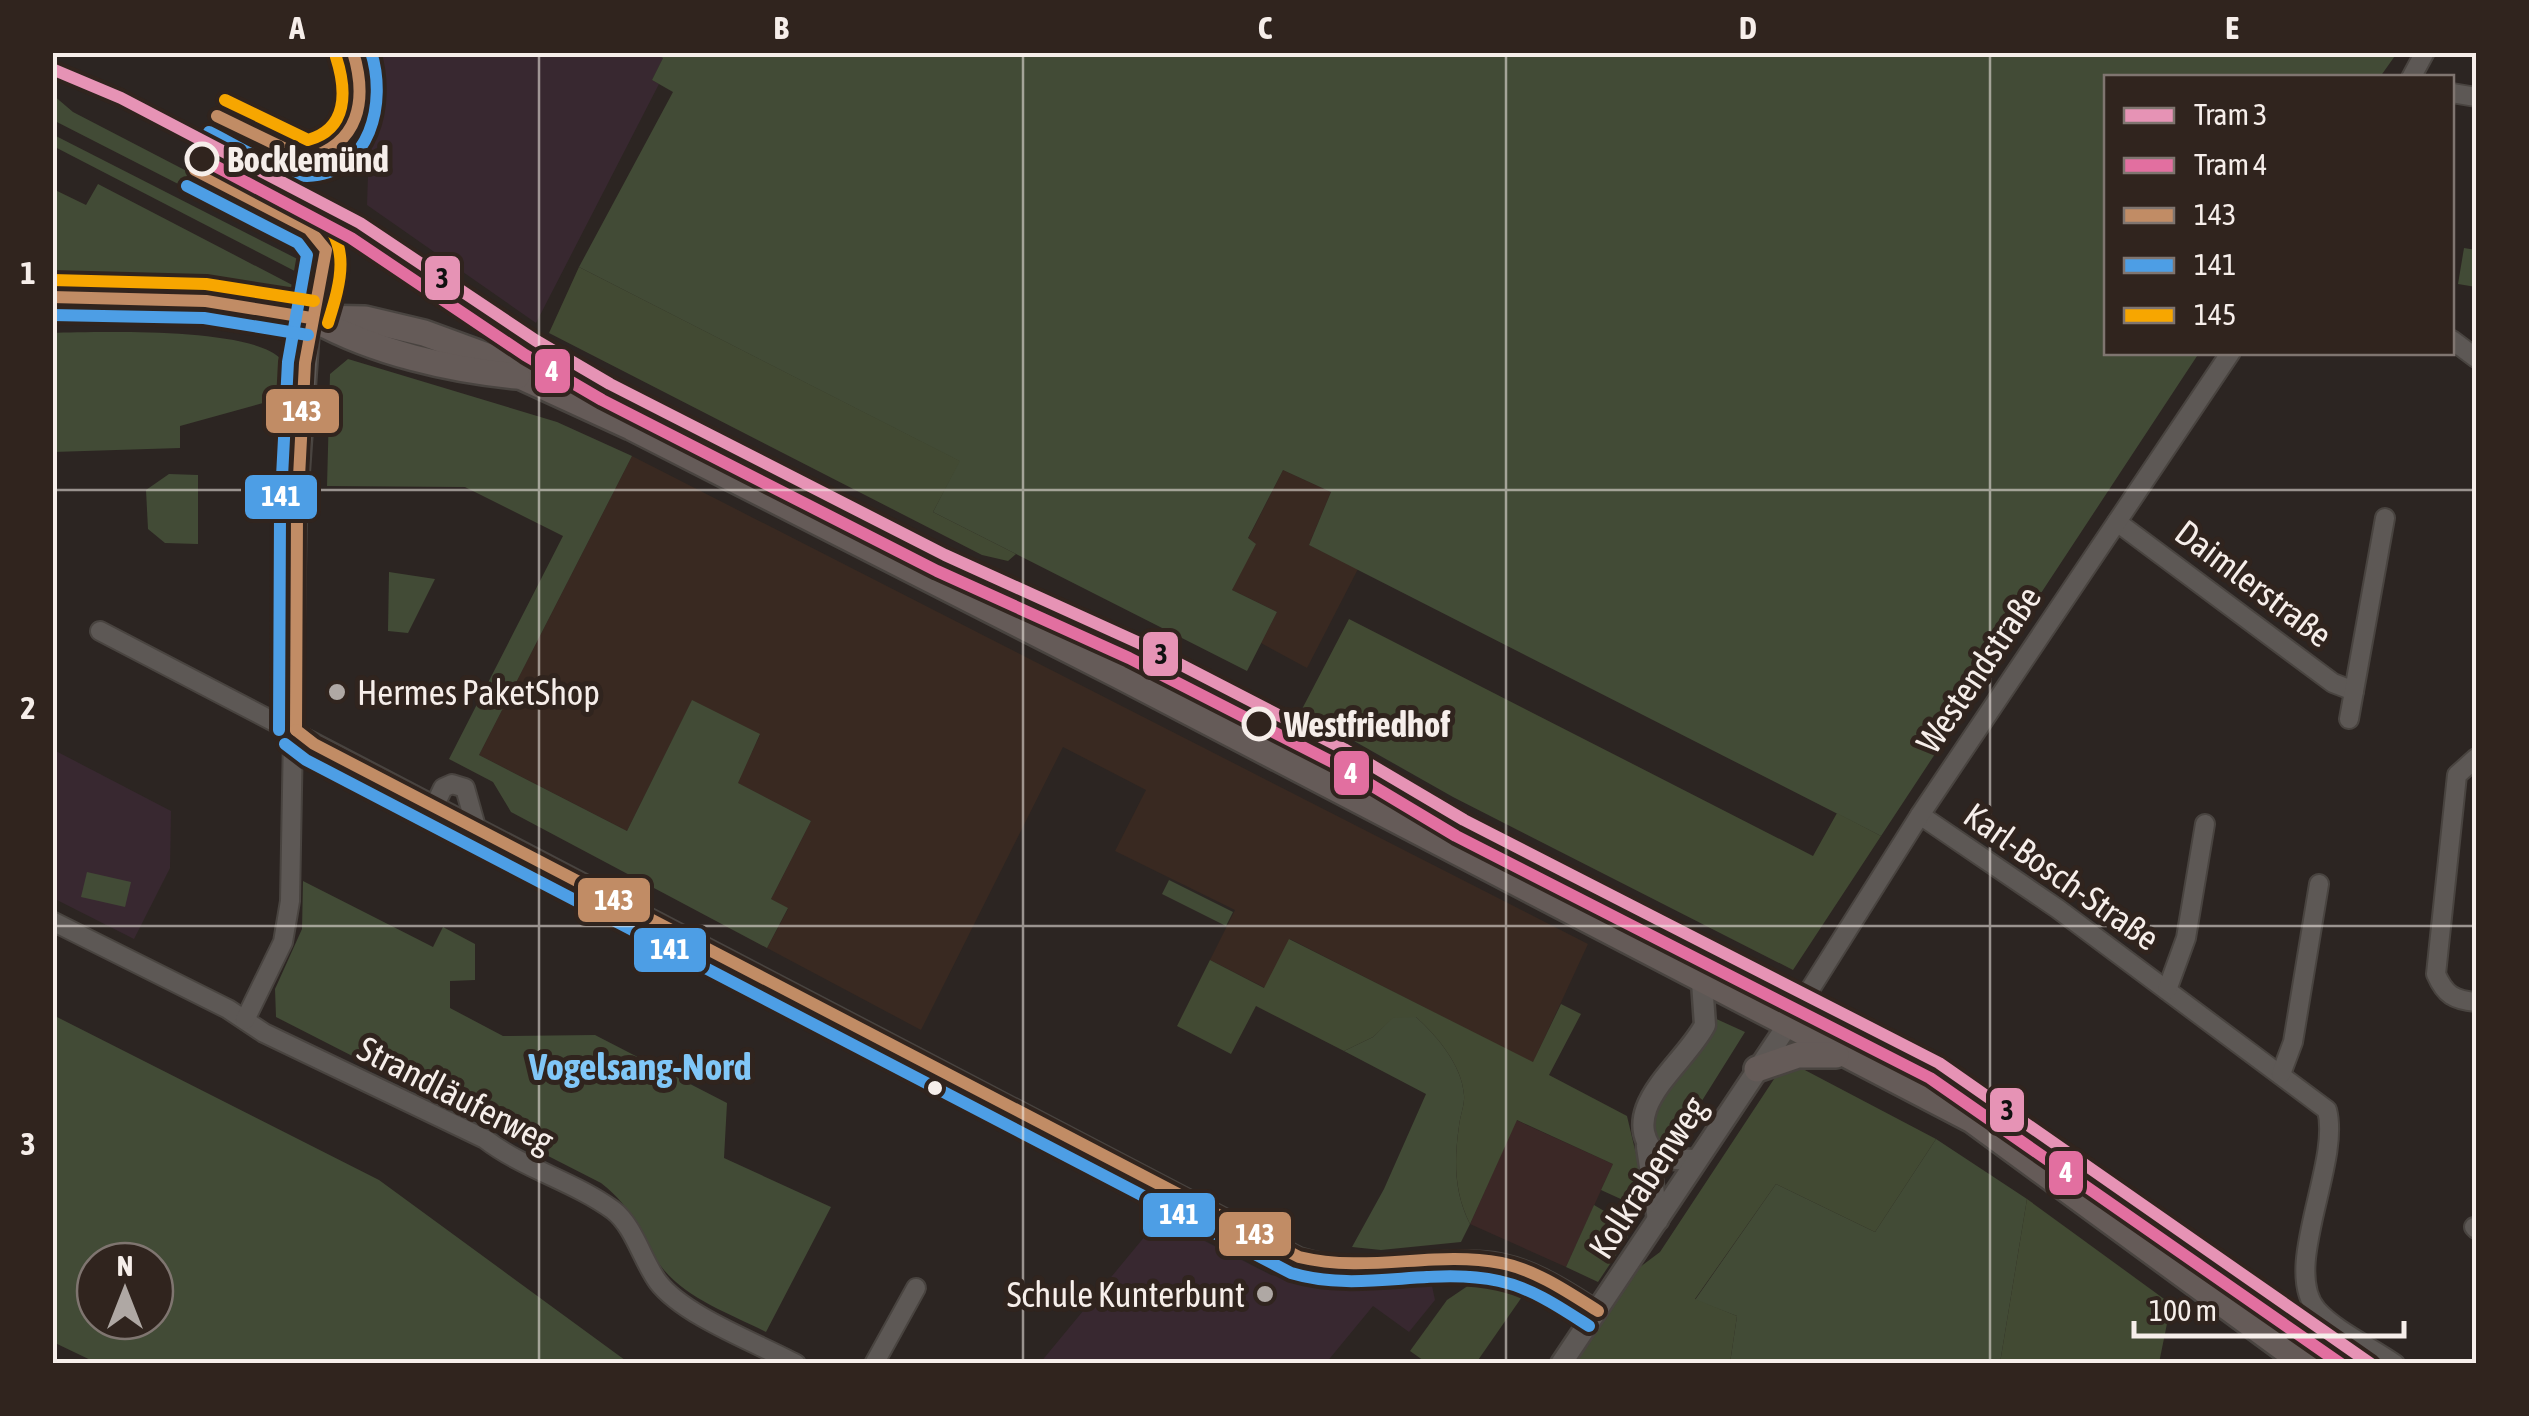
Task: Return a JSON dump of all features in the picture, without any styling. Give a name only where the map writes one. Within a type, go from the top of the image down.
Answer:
[{"type":"main road","points":[[52,297],[206,301],[311,318],[350,339],[482,373],[522,377],[631,427],[1569,907],[1702,982],[1972,1120],[2305,1364]]},
{"type":"main road","points":[[1758,1069],[1798,1054],[1841,1055]]},
{"type":"street","points":[[2413,75],[2425,52]]},
{"type":"street","points":[[244,1020],[287,924],[292,747],[296,730],[297,514],[311,318]]},
{"type":"street","points":[[2454,342],[2476,358]]},
{"type":"street","name":"Westendstraße","points":[[1787,1026],[1920,815],[2229,355]]},
{"type":"street","name":"Daimlerstraße","points":[[2349,720],[2385,518]]},
{"type":"street","name":"Daimlerstraße","points":[[2117,522],[2332,682],[2354,691]]},
{"type":"street","points":[[100,631],[1299,1257],[1363,1270],[1487,1261],[1527,1271],[1598,1311]]},
{"type":"street","points":[[2476,758],[2457,775],[2436,974],[2442,990],[2456,1000],[2476,1002]]},
{"type":"street","points":[[435,805],[443,788],[452,784],[465,788],[476,827]]},
{"type":"street","name":"Karl-Bosch-Straße","points":[[1920,815],[2167,990],[2327,1110],[2330,1123],[2306,1268],[2307,1289],[2317,1309],[2394,1364]]},
{"type":"street","name":"Karl-Bosch-Straße","points":[[2167,990],[2186,938],[2205,824]]},
{"type":"street","points":[[2281,1074],[2293,1042],[2319,884]]},
{"type":"street","name":"Strandläuferweg","points":[[52,921],[264,1033],[485,1139],[513,1160],[602,1204],[616,1213],[658,1283],[680,1302],[796,1364]]},
{"type":"street","points":[[1658,1222],[1644,1134],[1649,1098],[1704,1025],[1702,982]]},
{"type":"street","name":"Kolkrabenweg","points":[[1561,1364],[1658,1222],[1693,1160],[1787,1026]]},
{"type":"street","points":[[1648,1146],[1659,1158],[1693,1160]]},
{"type":"street","points":[[874,1364],[916,1288]]},
{"type":"shaded area","points":[[653,52],[663,58],[652,80],[659,84],[536,323],[367,205],[372,53]]},
{"type":"shaded area","points":[[632,456],[1588,944],[1533,1063],[1290,939],[1265,988],[1210,960],[1235,910],[1115,851],[1146,790],[1063,747],[921,1030],[767,948],[788,909],[771,899],[811,821],[737,783],[760,735],[692,701],[627,831],[479,755]]},
{"type":"shaded area","points":[[1283,470],[1331,492],[1309,545],[1358,569],[1307,668],[1261,643],[1277,612],[1232,590],[1255,544],[1248,539]]},
{"type":"shaded area","points":[[52,749],[171,811],[170,868],[134,939],[53,898]]},
{"type":"shaded area","points":[[1516,1120],[1613,1164],[1566,1267],[1470,1224]]},
{"type":"shaded area","name":"Schule Kunterbunt","points":[[1160,1218],[1271,1275],[1361,1289],[1432,1286],[1435,1300],[1409,1332],[1373,1306],[1326,1363],[1040,1363]]},
{"type":"green space","name":"Westfriedhof","points":[[653,53],[2397,53],[2381,75],[2104,75],[2104,355],[2198,355],[1881,836],[1309,545],[1331,492],[1283,470],[1248,538],[1256,544],[1232,590],[1277,612],[1247,671],[933,512],[959,461],[579,267],[673,92],[652,80],[663,58]]},
{"type":"green space","points":[[53,95],[73,112],[287,223],[306,237],[315,254],[53,120]]},
{"type":"green space","points":[[52,134],[319,270],[314,281],[53,146]]},
{"type":"green space","points":[[98,184],[300,289],[294,293],[143,276],[53,277],[53,189],[86,205]]},
{"type":"green space","points":[[2464,248],[2476,250],[2476,287],[2458,284]]},
{"type":"green space","points":[[579,267],[960,461],[933,512],[1016,554],[1008,561],[982,555],[549,333]]},
{"type":"green space","points":[[52,333],[173,334],[239,341],[281,359],[281,398],[180,426],[180,448],[53,452]]},
{"type":"green space","points":[[348,359],[557,422],[632,456],[479,755],[627,831],[692,700],[760,734],[738,783],[811,821],[771,899],[788,908],[767,948],[511,812],[493,782],[449,759],[563,536],[465,487],[327,486],[330,374]]},
{"type":"green space","points":[[169,474],[198,475],[198,544],[165,543],[148,529],[146,490]]},
{"type":"green space","points":[[389,572],[435,579],[408,633],[388,631]]},
{"type":"green space","points":[[1349,619],[1813,856],[1837,813],[1881,836],[1793,970],[1453,797],[1301,711]]},
{"type":"green space","points":[[87,872],[131,882],[125,907],[81,897]]},
{"type":"green space","points":[[1169,880],[1233,912],[1226,926],[1162,894]]},
{"type":"green space","points":[[303,881],[433,947],[443,927],[475,944],[475,980],[450,981],[450,1008],[503,1036],[595,1035],[727,1103],[724,1158],[831,1207],[766,1332],[709,1304],[670,1277],[629,1212],[601,1183],[276,1017],[275,989],[302,929]]},
{"type":"green space","points":[[1289,939],[1533,1062],[1561,1004],[1581,1014],[1549,1075],[1627,1116],[1646,1196],[1645,1210],[1601,1190],[1613,1164],[1517,1120],[1470,1224],[1461,1200],[1456,1164],[1464,1099],[1462,1084],[1447,1052],[1416,1017],[1393,1018],[1373,1037],[1344,1051],[1256,1006],[1231,1054],[1177,1026],[1210,960],[1264,988]]},
{"type":"green space","points":[[53,1015],[379,1180],[629,1363],[99,1364],[53,1342]]},
{"type":"green space","points":[[1393,1017],[1416,1017],[1440,1042],[1459,1073],[1464,1099],[1456,1164],[1461,1200],[1470,1224],[1461,1242],[1381,1250],[1352,1247],[1384,1189],[1426,1094],[1344,1051],[1373,1037]]},
{"type":"green space","points":[[1712,1017],[1745,1032],[1673,1147],[1661,1147],[1655,1130],[1660,1096]]},
{"type":"green space","points":[[1801,1068],[1936,1139],[1875,1232],[1776,1184],[1695,1299],[1737,1316],[1730,1363],[1574,1363],[1640,1267],[1660,1252],[1776,1076]]},
{"type":"green space","points":[[1936,1139],[2027,1199],[2000,1363],[1730,1363],[1737,1316],[1695,1300],[1776,1184],[1875,1232]]},
{"type":"green space","points":[[2027,1199],[2171,1304],[2159,1363],[2000,1363]]},
{"type":"green space","points":[[1594,1205],[1621,1221],[1628,1237],[1598,1282],[1566,1267]]},
{"type":"green space","points":[[1475,1281],[1524,1294],[1476,1363],[1427,1363],[1410,1351],[1447,1300]]},
{"type":"tram line","name":"3","points":[[52,69],[121,98],[360,223],[535,340],[610,384],[945,555],[1137,642],[1344,749],[1464,820],[1939,1063],[2371,1364]]},
{"type":"tram line","name":"4","points":[[202,159],[351,238],[525,355],[602,400],[937,571],[1129,658],[1336,764],[1456,836],[1930,1078],[2341,1364]]},
{"type":"transit line","name":"143","points":[[217,116],[306,159],[324,152],[338,143],[355,118],[359,87],[353,52]]},
{"type":"transit line","name":"141","points":[[209,132],[286,171],[307,176],[329,172],[346,163],[369,132],[377,92],[371,52]]},
{"type":"transit line","name":"145","points":[[225,100],[308,140],[321,135],[331,127],[341,107],[342,83],[336,57]]},
{"type":"transit line","name":"145","points":[[203,154],[317,213],[328,225],[336,238],[340,265],[328,323]]},
{"type":"transit line","name":"143","points":[[195,170],[309,229],[326,250],[305,363],[297,515],[296,730]]},
{"type":"transit line","name":"141","points":[[187,186],[298,243],[307,255],[288,362],[280,515],[279,730]]},
{"type":"transit line","name":"145","points":[[52,280],[206,284],[314,301]]},
{"type":"transit line","name":"143","points":[[52,297],[206,301],[311,318]]},
{"type":"transit line","name":"141","points":[[52,315],[204,318],[308,335]]},
{"type":"transit line","name":"143","points":[[296,730],[314,744],[1299,1257],[1351,1263],[1451,1259],[1501,1263],[1539,1276],[1598,1311]]},
{"type":"transit line","name":"141","points":[[285,744],[306,760],[1291,1273],[1343,1281],[1447,1276],[1499,1281],[1535,1294],[1589,1326]]},
{"type":"place","name":"Bocklemünd","points":[[202,159]]},
{"type":"place","name":"Hermes PaketShop","points":[[337,692]]},
{"type":"place","name":"Westfriedhof","points":[[1259,724]]},
{"type":"place","name":"Schule Kunterbunt","points":[[1265,1294]]},
{"type":"district","name":"Vogelsang-Nord","points":[[640,1066]]}]
